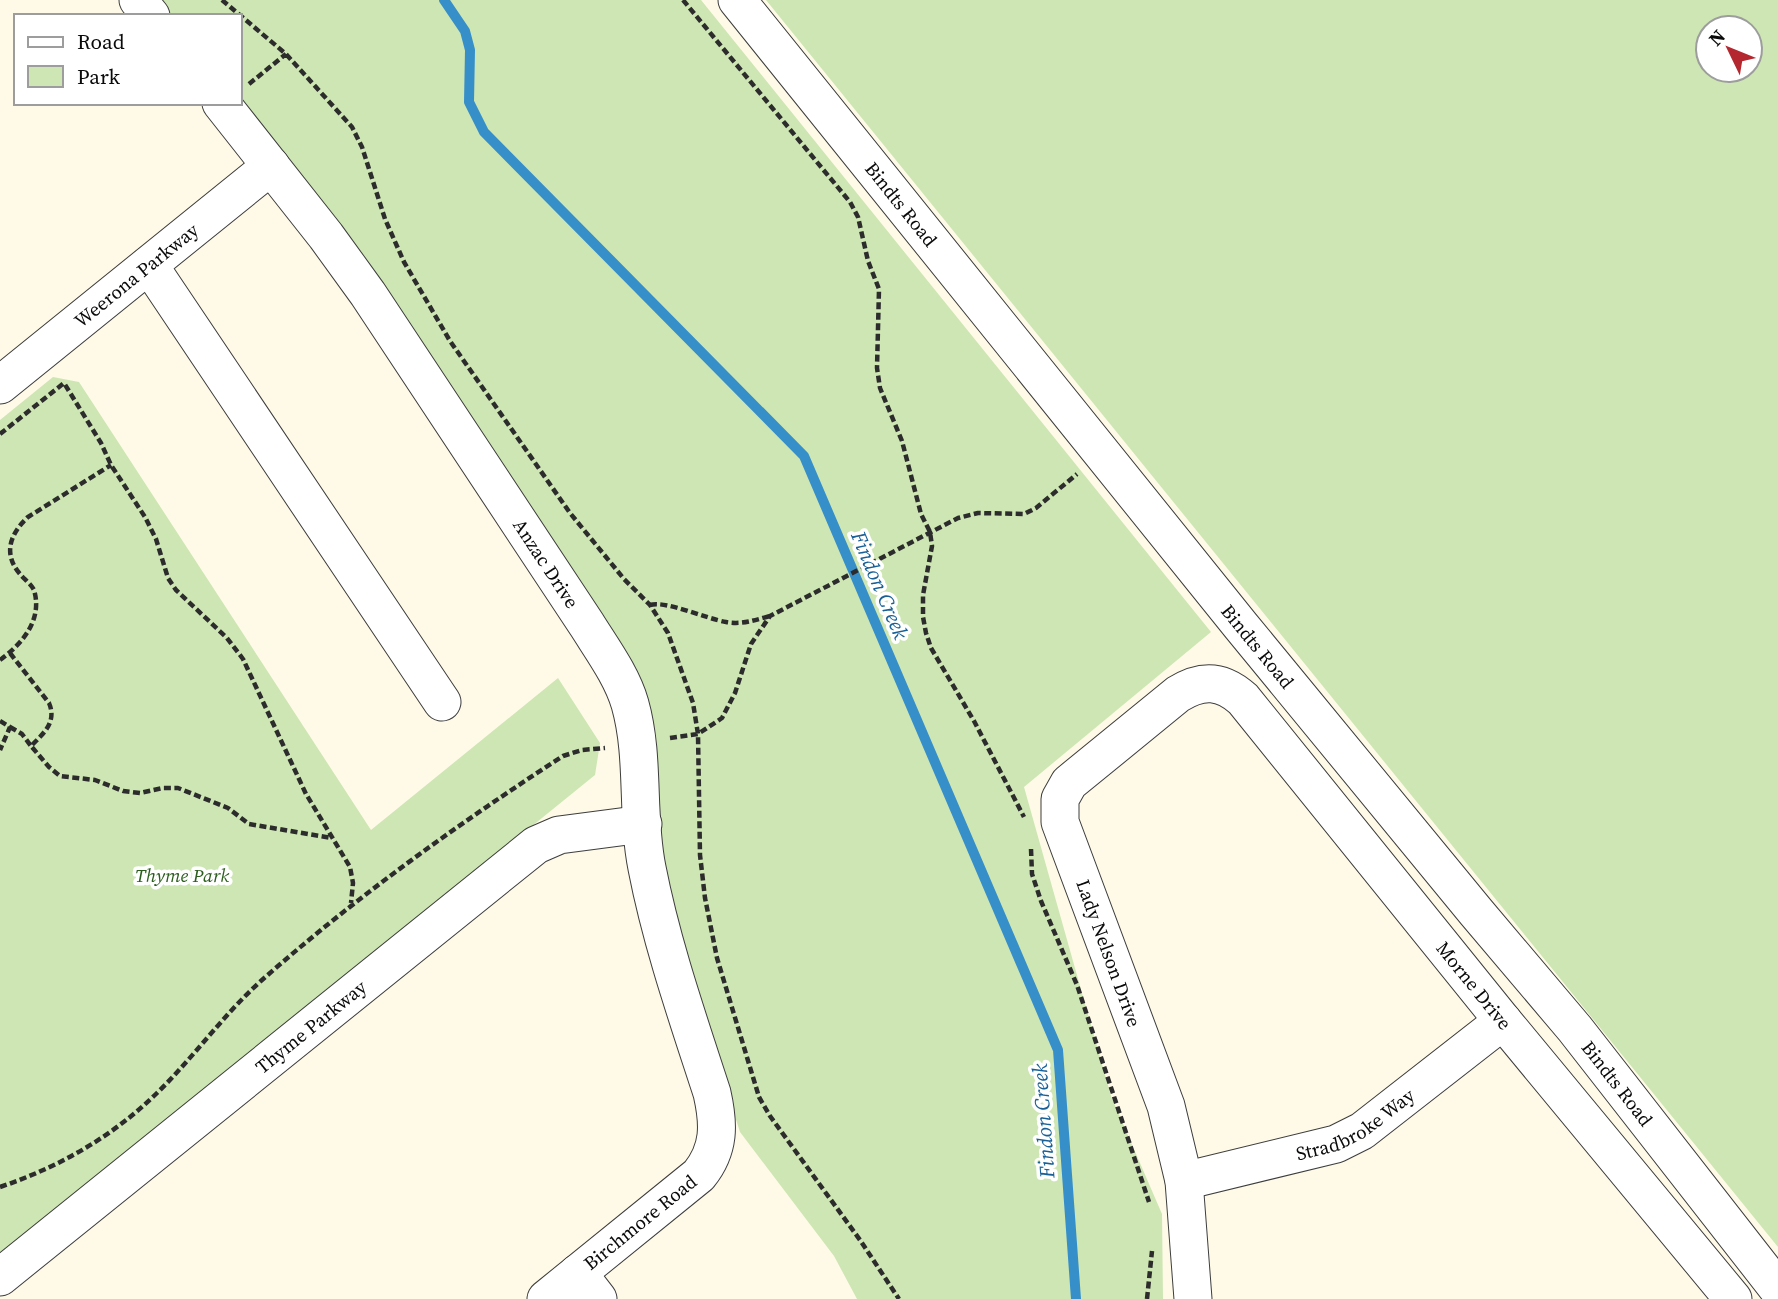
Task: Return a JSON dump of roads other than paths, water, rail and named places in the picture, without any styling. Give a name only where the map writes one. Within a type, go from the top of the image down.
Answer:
[{"type":"street","name":"Bindts Road","points":[[737,0],[1101,453],[1575,1029],[1778,1289]]},
{"type":"street","name":"Anzac Drive","points":[[223,105],[326,236],[375,304],[587,625],[630,701],[639,744],[646,863],[657,922],[712,1093]]},
{"type":"street","name":"Weerona Parkway","points":[[1,381],[271,166]]},
{"type":"street","points":[[149,265],[442,702]]},
{"type":"street","name":"Morne Drive","points":[[1211,682],[1223,685],[1243,699],[1503,1021],[1733,1299]]},
{"type":"street","name":"Lady Nelson Drive","points":[[1193,1299],[1184,1181],[1166,1106],[1060,822],[1059,809],[1063,791],[1092,763],[1188,687],[1211,682]]},
{"type":"street","name":"Thyme Parkway","points":[[0,1277],[536,845],[559,835],[643,824]]},
{"type":"street","name":"Stradbroke Way","points":[[1184,1181],[1336,1144],[1362,1131],[1503,1021]]},
{"type":"street","name":"Birchmore Road","points":[[546,1299],[588,1286],[708,1164],[718,1134],[718,1119],[712,1093]]},
{"type":"waterway","name":"Findon Creek","points":[[444,0],[465,31],[470,50],[469,102],[484,132],[804,456],[1058,1050],[1076,1299]]},
{"type":"park label","name":"Thyme Park","points":[[182,875]]}]
